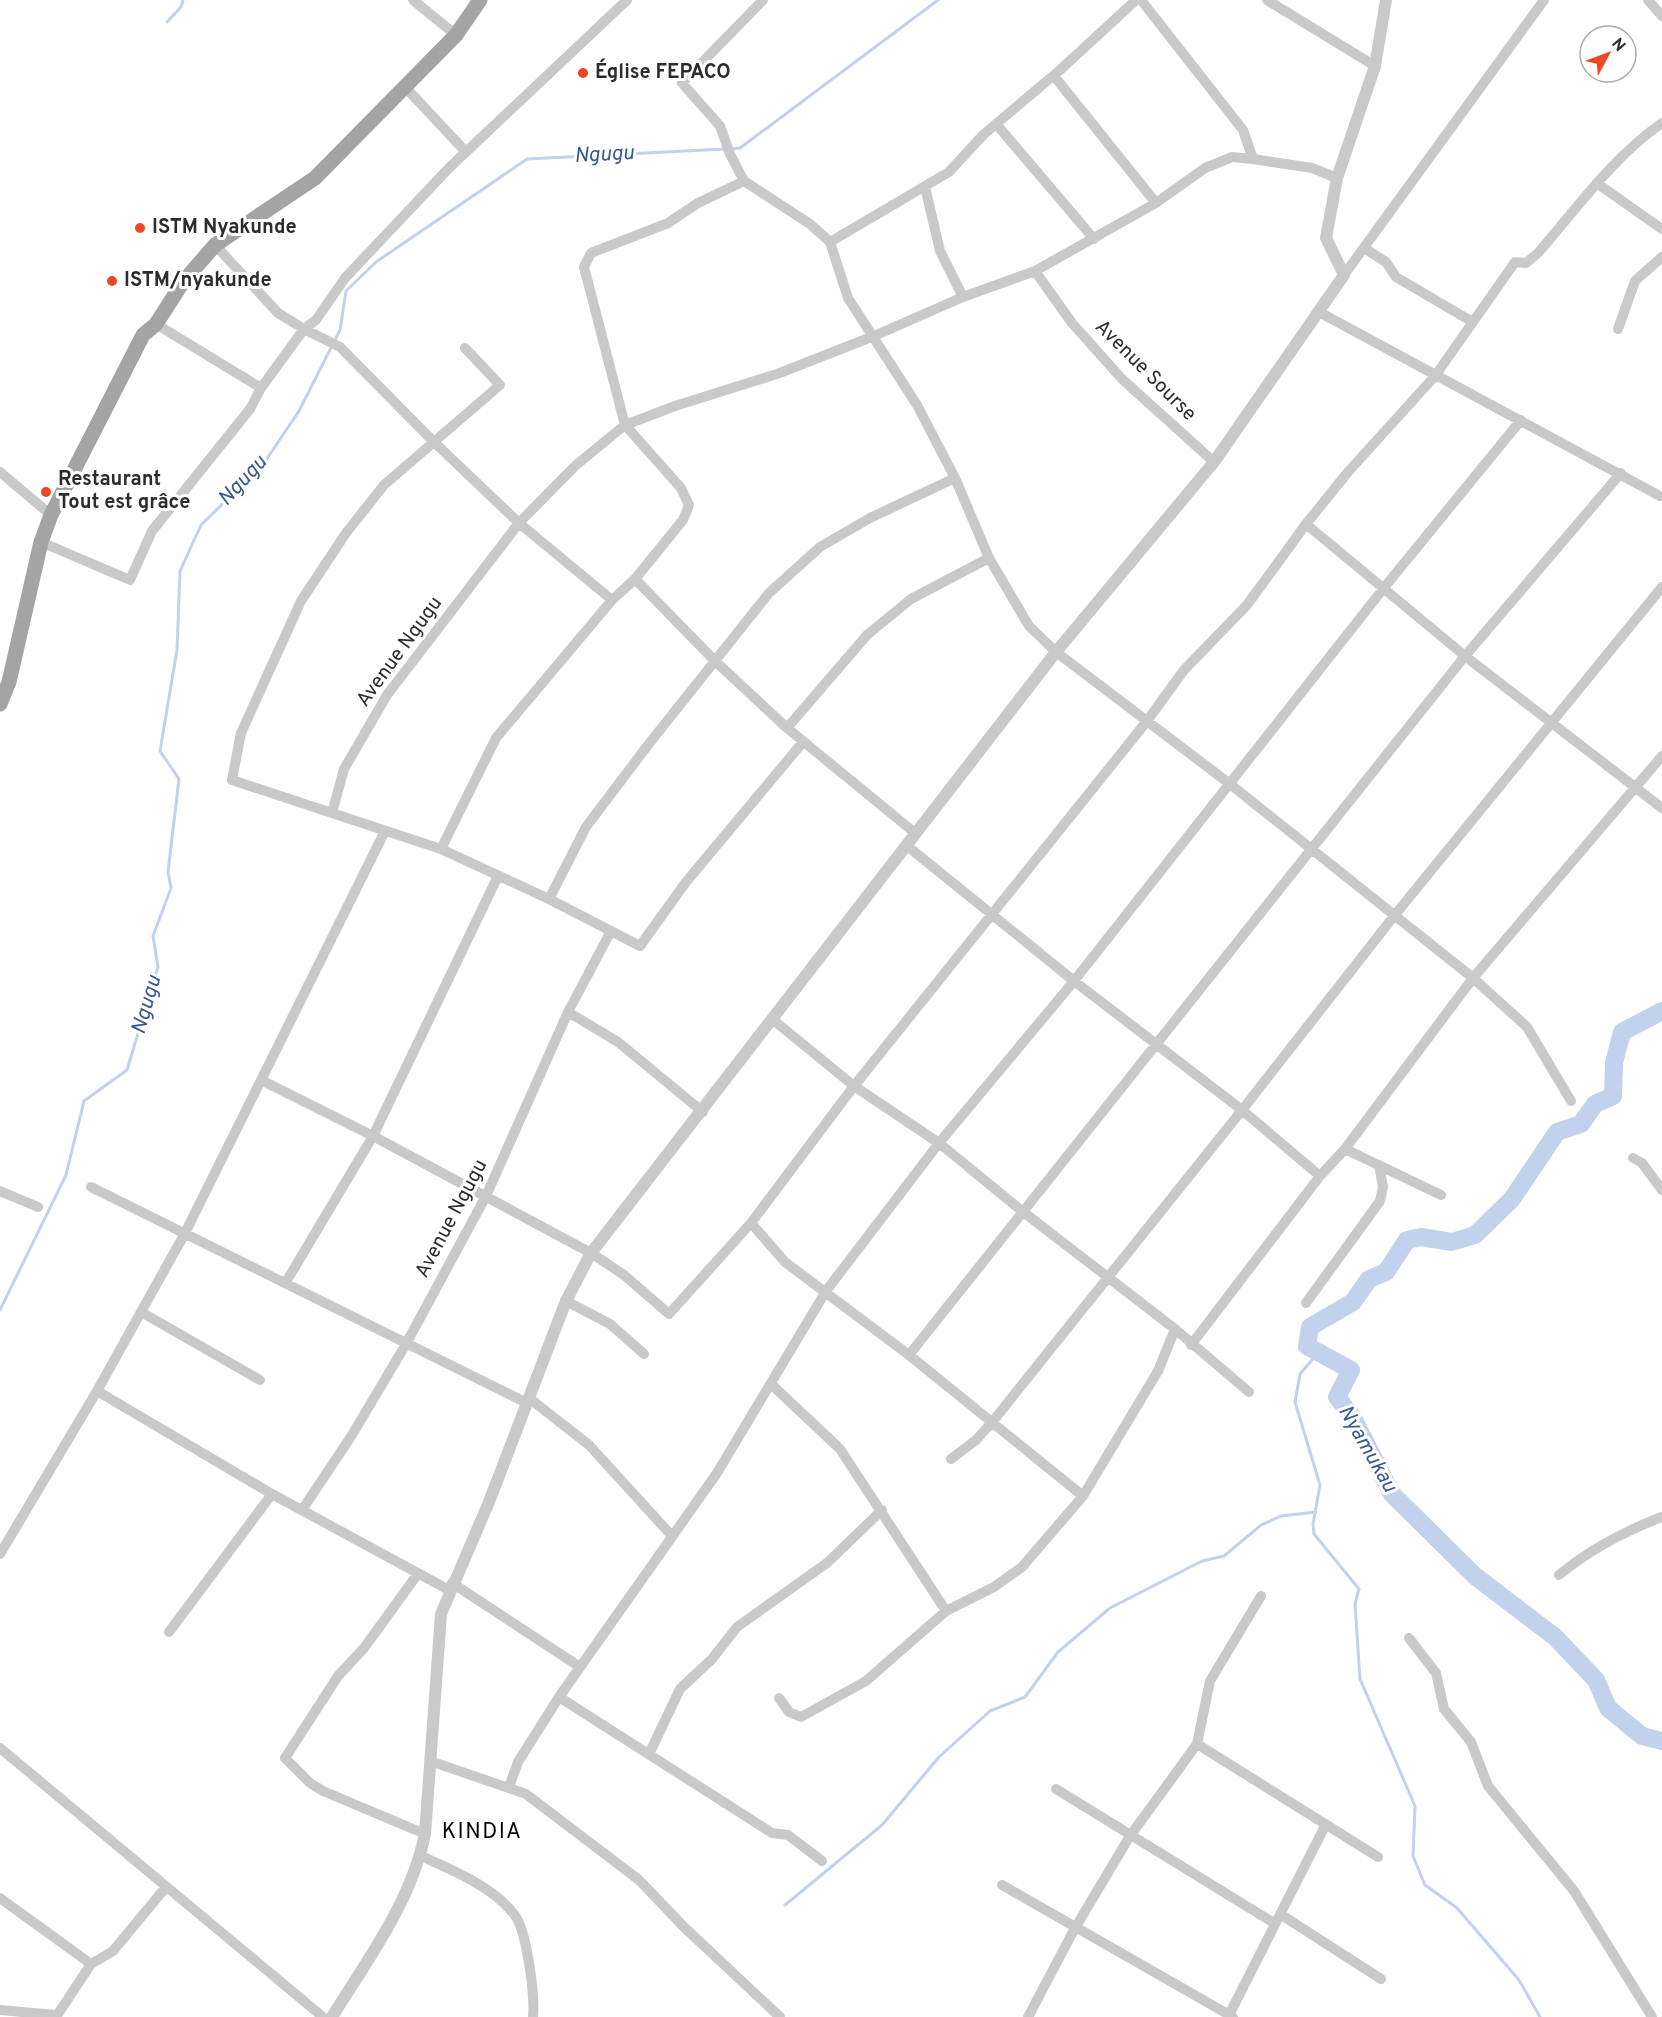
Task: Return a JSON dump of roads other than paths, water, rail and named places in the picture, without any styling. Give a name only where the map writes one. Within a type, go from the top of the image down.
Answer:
[{"type":"main road","points":[[0,704],[41,542],[51,515],[143,335],[156,324],[183,282],[215,244],[315,178],[456,35],[480,0]]},
{"type":"street","points":[[413,0],[456,35]]},
{"type":"street","points":[[41,542],[130,580],[152,531],[192,483],[207,459],[224,443],[250,409],[261,388],[304,329],[316,320],[345,278],[466,152],[627,0]]},
{"type":"street","points":[[763,0],[682,83],[720,126],[728,149],[744,181],[810,224],[830,242],[848,298],[917,405],[955,478],[989,558],[1029,626],[1056,652],[1230,784],[1473,978],[1527,1027],[1571,1101]]},
{"type":"street","points":[[830,242],[949,172],[982,135],[1054,76],[1136,0]]},
{"type":"street","points":[[1141,0],[1243,130],[1253,159]]},
{"type":"street","points":[[1267,0],[1375,66]]},
{"type":"street","points":[[1344,275],[1326,238],[1336,178],[1375,66],[1386,0]]},
{"type":"street","points":[[332,2017],[410,1886],[421,1856],[425,1834],[441,1614],[451,1586],[489,1502],[566,1301],[591,1253],[703,1112],[1056,652],[1214,462],[1403,190],[1544,0]]},
{"type":"street","points":[[1648,0],[1662,16]]},
{"type":"street","points":[[1054,76],[1156,204]]},
{"type":"street","points":[[406,88],[466,152]]},
{"type":"street","points":[[261,1080],[373,1136],[591,1253],[624,1275],[669,1314],[751,1223],[854,1086],[1147,721],[1184,670],[1247,605],[1306,524],[1348,472],[1435,376],[1471,321],[1515,262],[1526,263],[1538,253],[1641,138],[1662,123]]},
{"type":"street","points":[[997,125],[1094,239]]},
{"type":"street","points":[[519,522],[575,466],[625,425],[675,406],[777,374],[874,336],[963,297],[1035,271],[1156,204],[1205,168],[1232,157],[1312,168],[1336,178]]},
{"type":"street","points":[[441,849],[496,738],[612,600],[635,579],[683,520],[689,505],[681,488],[625,425],[584,267],[587,260],[591,253],[668,224],[698,203],[744,181]]},
{"type":"street","points":[[1598,184],[1662,229]]},
{"type":"street","points":[[925,187],[940,251],[963,297]]},
{"type":"street","points":[[215,244],[278,313],[340,347],[433,441],[519,522],[612,600]]},
{"type":"street","points":[[1364,248],[1386,262],[1396,277],[1471,321]]},
{"type":"street","points":[[1618,329],[1635,281],[1662,257]]},
{"type":"street","name":"Avenue Sourse","points":[[1035,271],[1072,322],[1122,379],[1214,462]]},
{"type":"street","points":[[1319,312],[1660,496]]},
{"type":"street","points":[[156,324],[261,388]]},
{"type":"street","points":[[465,348],[500,385],[384,485],[346,532],[307,591],[241,733],[232,780],[441,849],[549,898],[640,946],[686,882],[803,742]]},
{"type":"street","points":[[510,1787],[518,1762],[559,1697],[717,1473],[826,1291],[939,1143],[1074,981],[1383,589],[1521,420]]},
{"type":"street","points":[[0,472],[51,515]]},
{"type":"street","points":[[909,1354],[1312,851],[1465,656],[1621,473]]},
{"type":"street","points":[[549,898],[586,827],[714,660],[769,593],[820,547],[870,518],[955,478]]},
{"type":"street","name":"Avenue Ngugu","points":[[332,813],[344,769],[387,695],[519,522]]},
{"type":"street","points":[[1306,524],[1465,656],[1662,808]]},
{"type":"street","points":[[787,728],[867,634],[911,599],[989,558]]},
{"type":"street","points":[[635,579],[714,660],[787,728],[915,833]]},
{"type":"street","points":[[951,1459],[976,1440],[993,1421],[1394,916],[1662,586]]},
{"type":"street","points":[[1191,1344],[1320,1176],[1345,1149],[1473,978],[1662,756]]},
{"type":"street","points":[[0,1554],[97,1391],[185,1233],[385,831]]},
{"type":"street","points":[[906,845],[1074,981],[1242,1110],[1320,1176]]},
{"type":"street","points":[[286,1282],[373,1136],[498,876]]},
{"type":"street","name":"Avenue Ngugu","points":[[302,1510],[352,1435],[406,1344],[486,1197],[568,1012],[610,931]]},
{"type":"street","points":[[568,1012],[618,1042],[703,1112]]},
{"type":"street","points":[[772,1020],[854,1086],[939,1143],[1022,1211],[1175,1329],[1249,1392]]},
{"type":"street","points":[[1345,1149],[1441,1195]]},
{"type":"street","points":[[1633,1158],[1642,1163],[1662,1190]]},
{"type":"street","points":[[1306,1303],[1380,1201],[1383,1187],[1379,1165]]},
{"type":"street","points":[[91,1187],[286,1282],[406,1344],[528,1401],[589,1445],[672,1536]]},
{"type":"street","points":[[0,1191],[38,1207]]},
{"type":"street","points":[[751,1223],[785,1262],[909,1354],[1083,1496]]},
{"type":"street","points":[[566,1301],[610,1324],[644,1354]]},
{"type":"street","points":[[141,1311],[261,1380]]},
{"type":"street","points":[[779,1698],[789,1713],[801,1717],[866,1681],[946,1611],[994,1587],[1022,1567],[1083,1496],[1158,1371],[1175,1329]]},
{"type":"street","points":[[771,1384],[840,1449],[946,1611]]},
{"type":"street","points":[[97,1391],[272,1494],[417,1575],[451,1586],[579,1667]]},
{"type":"street","points":[[169,1632],[272,1494]]},
{"type":"street","points":[[649,1754],[680,1689],[712,1659],[737,1627],[827,1563],[882,1510]]},
{"type":"street","points":[[1559,1575],[1579,1558],[1662,1516]]},
{"type":"street","points":[[417,1575],[364,1648],[338,1676],[285,1758],[310,1783],[323,1791],[425,1834]]},
{"type":"street","points":[[1028,2017],[1075,1929],[1130,1836],[1197,1744],[1210,1681],[1261,1596]]},
{"type":"street","points":[[1410,1638],[1436,1673],[1444,1709],[1471,1742],[1488,1785],[1574,1891],[1652,2017]]},
{"type":"street","points":[[559,1697],[772,1833],[788,1835],[822,1862]]},
{"type":"street","points":[[1197,1744],[1378,1857]]},
{"type":"street","points":[[0,1748],[323,2017]]},
{"type":"street","points":[[430,1761],[526,1794],[639,1880],[685,1929],[746,1982],[771,2012],[780,2017]]},
{"type":"street","points":[[1056,1789],[1130,1836],[1381,1978]]},
{"type":"street","points":[[1002,1885],[1230,2016],[1326,1824]]},
{"type":"street","points":[[421,1856],[474,1881],[515,1915],[529,1962],[533,2017]]},
{"type":"street","points":[[0,2010],[56,2016],[91,1964],[113,1951],[166,1887]]},
{"type":"street","points":[[0,1898],[91,1964]]},
{"type":"waterway","points":[[167,22],[181,7],[183,0]]},
{"type":"waterway","name":"Ngugu","points":[[732,149],[740,148],[938,0]]},
{"type":"waterway","name":"Ngugu","points":[[0,1310],[66,1175],[84,1101],[127,1070],[158,967],[153,936],[171,888],[168,872],[179,779],[160,751],[177,650],[180,571],[201,525],[264,463],[299,411],[340,330],[346,291],[376,262],[527,159],[725,149]]},
{"type":"waterway","name":"Nyamukau","points":[[1662,1011],[1622,1032],[1614,1063],[1613,1096],[1595,1104],[1581,1124],[1557,1132],[1512,1199],[1475,1235],[1452,1242],[1421,1237],[1407,1240],[1386,1272],[1369,1279],[1353,1302],[1310,1327],[1307,1346],[1351,1370],[1337,1397],[1352,1416],[1392,1494],[1475,1576],[1555,1637],[1596,1680],[1608,1708],[1642,1736],[1662,1741]]},
{"type":"waterway","points":[[1317,1354],[1300,1374],[1295,1402],[1320,1485],[1313,1524],[1314,1534],[1359,1589],[1355,1604],[1360,1679],[1415,1806],[1413,1856],[1425,1885],[1457,1908],[1519,1980],[1540,2017]]},
{"type":"waterway","points":[[785,1905],[882,1825],[939,1757],[990,1711],[1025,1697],[1058,1652],[1110,1608],[1202,1561],[1224,1556],[1261,1525],[1281,1516],[1316,1512]]},
{"type":"place","name":"Église FEPACO","points":[[583,73]]},
{"type":"place","name":"ISTM Nyakunde","points":[[140,228]]},
{"type":"place","name":"ISTM/nyakunde","points":[[112,281]]},
{"type":"place","name":"Restaurant Tout est grâce","points":[[46,492]]},
{"type":"district","name":"KINDIA","points":[[482,1832]]}]
